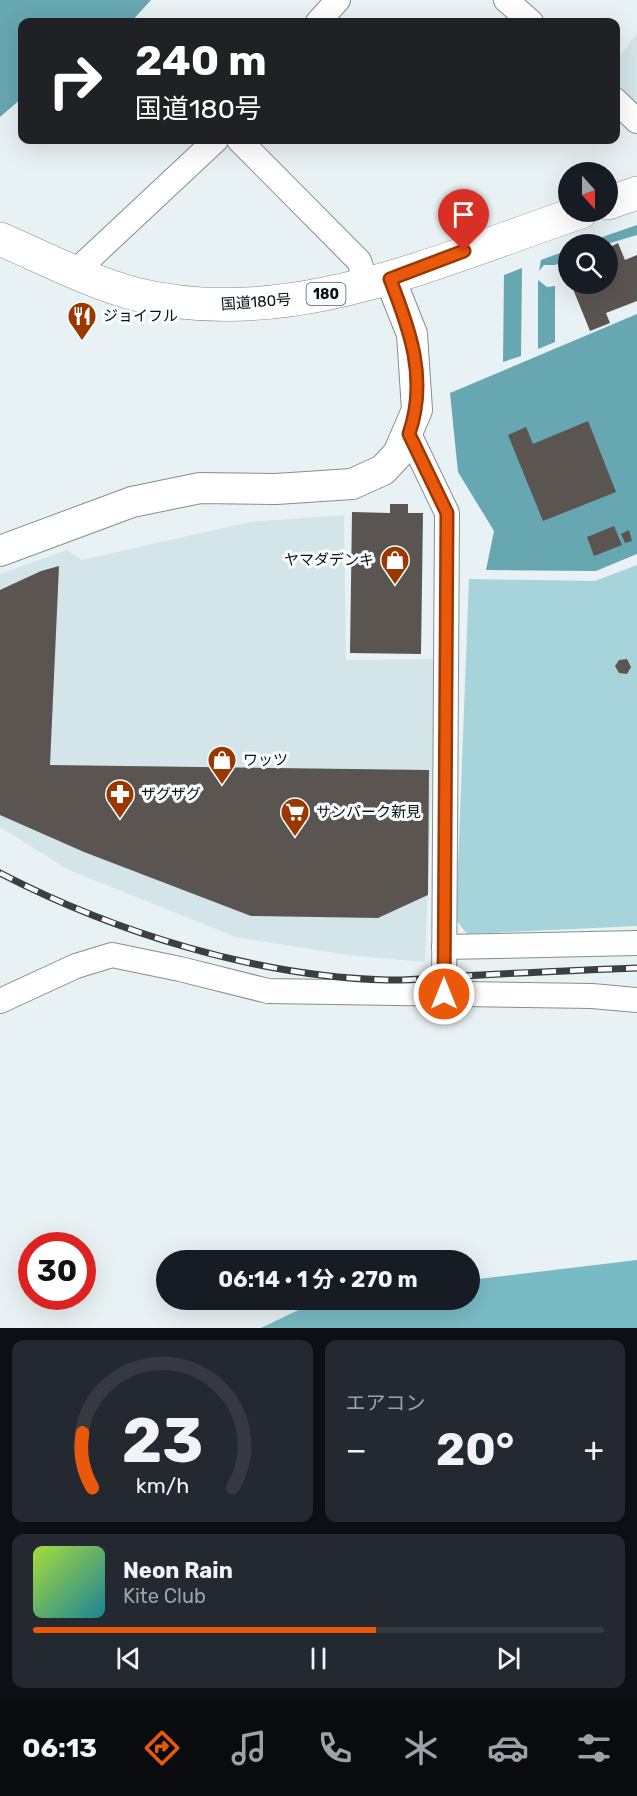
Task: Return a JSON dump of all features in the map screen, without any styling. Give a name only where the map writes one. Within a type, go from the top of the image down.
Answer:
[{"type":"highway","points":[[618,200],[637,193]]},
{"type":"highway","name":"国道180号","points":[[0,239],[133,294],[191,305],[261,303],[311,297],[378,281],[558,220]]},
{"type":"street","points":[[322,18],[338,0]]},
{"type":"street","points":[[506,0],[526,18]]},
{"type":"street","points":[[620,105],[637,121]]},
{"type":"street","points":[[70,269],[211,144]]},
{"type":"street","points":[[0,551],[132,502],[200,488],[276,489],[352,484],[383,470],[398,454],[409,434],[417,410],[412,334],[378,281],[243,144]]},
{"type":"street","points":[[409,434],[447,513],[444,994]]},
{"type":"street","points":[[444,946],[637,943]]},
{"type":"street","points":[[0,1000],[76,966],[112,955],[268,991],[592,996],[637,1000]]},
{"type":"shaded area","points":[[0,0],[151,0],[135,18],[18,18],[18,101],[0,117]]},
{"type":"shaded area","points":[[637,33],[637,106],[620,89],[620,56]]},
{"type":"shaded area","points":[[637,225],[637,235],[618,241],[618,234],[611,234]]},
{"type":"shaded area","points":[[558,254],[558,264],[544,265],[539,271],[541,260]]},
{"type":"shaded area","points":[[522,268],[521,356],[503,362],[504,275]]},
{"type":"shaded area","points":[[538,280],[547,287],[555,286],[555,342],[538,349]]},
{"type":"shaded area","points":[[637,314],[637,554],[596,571],[486,570],[494,531],[458,472],[450,393]]},
{"type":"shaded area","name":"サンパーク新見","points":[[344,515],[346,660],[436,659],[425,962],[348,955],[236,937],[69,870],[0,827],[0,574],[67,550],[82,560],[250,522]]},
{"type":"shaded area","points":[[637,565],[637,926],[467,934],[456,920],[469,579],[595,581]]},
{"type":"shaded area","points":[[637,1260],[637,1328],[261,1328],[298,1310],[480,1310],[480,1279]]},
{"type":"building","points":[[618,243],[625,260],[637,255],[637,301],[606,313],[610,323],[590,331],[575,294],[618,294]]},
{"type":"building","points":[[588,421],[616,492],[543,521],[508,435],[526,427],[533,444]]},
{"type":"building","points":[[390,504],[408,504],[408,513],[423,513],[421,654],[350,653],[352,512],[390,513]]},
{"type":"building","points":[[614,526],[622,545],[594,556],[587,537]]},
{"type":"building","points":[[629,530],[632,541],[625,543],[621,534]]},
{"type":"building","points":[[59,566],[50,765],[429,770],[428,895],[378,918],[251,916],[84,852],[0,815],[0,590],[41,571]]},
{"type":"building","points":[[627,659],[631,667],[627,674],[619,673],[615,666],[619,660]]},
{"type":"railway","points":[[0,873],[90,914],[139,932],[188,948],[288,970],[338,977],[396,980],[637,968]]},
{"type":"place","name":"ジョイフル","points":[[82,342]]},
{"type":"place","name":"ヤマダデンキ","points":[[395,586]]},
{"type":"place","name":"ワッツ","points":[[222,786]]},
{"type":"place","name":"ザグザグ","points":[[120,820]]},
{"type":"place","name":"サンパーク新見","points":[[295,838]]},
{"type":"route","points":[[444,994],[447,513],[409,434],[417,410],[417,381],[412,334],[390,279],[464,251]]}]
